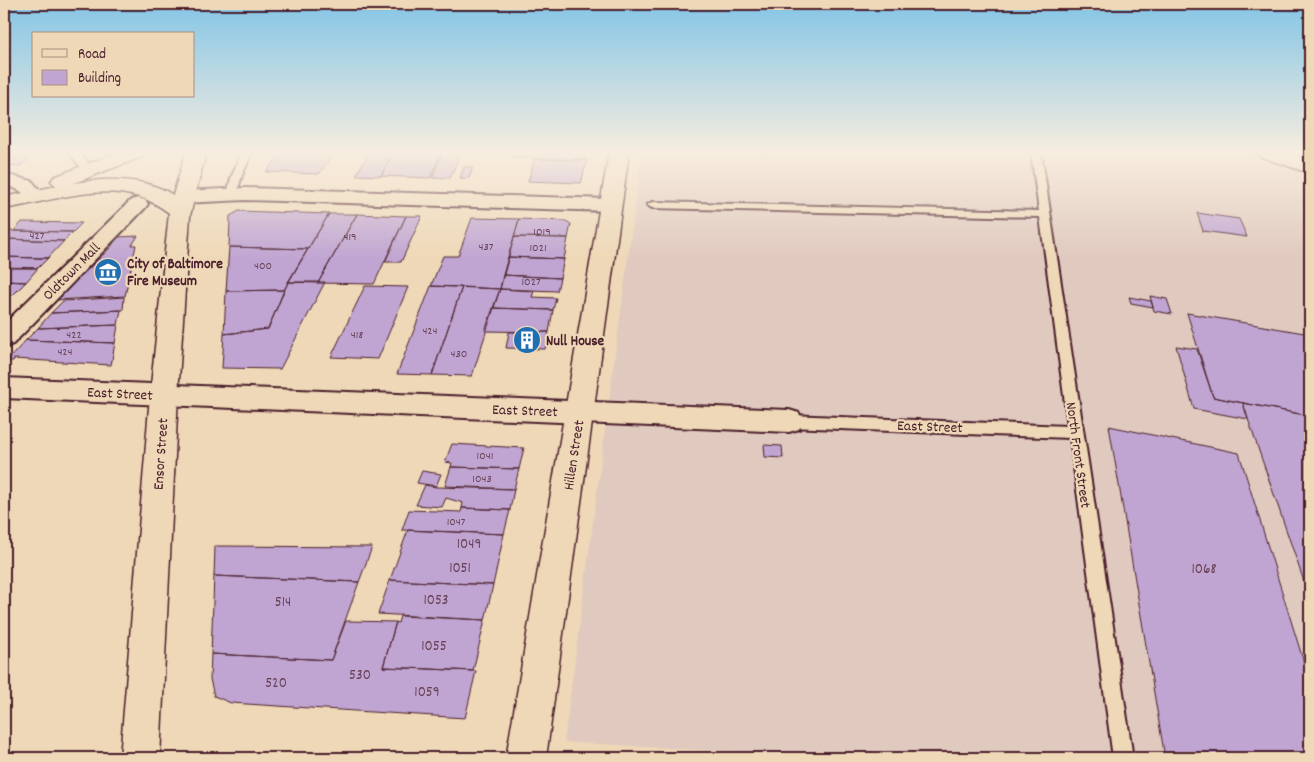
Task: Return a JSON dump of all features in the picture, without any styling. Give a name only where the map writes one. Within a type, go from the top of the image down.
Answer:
[{"type":"main road","points":[[4,202],[43,188]]},
{"type":"main road","points":[[4,202],[90,188]]},
{"type":"main road","points":[[131,188],[181,204]]},
{"type":"main road","name":"Ensor Street","points":[[140,758],[164,395],[181,204],[186,188]]},
{"type":"main road","name":"Hillen Street","points":[[526,758],[614,188]]},
{"type":"street","points":[[27,188],[31,192]]},
{"type":"street","points":[[181,204],[232,194],[611,205]]},
{"type":"street","name":"Oldtown Mall","points":[[4,338],[138,204]]},
{"type":"street","name":"East Street","points":[[11,388],[788,420]]},
{"type":"lane","points":[[232,194],[234,188]]},
{"type":"lane","name":"North Front Street","points":[[1041,188],[1123,758]]},
{"type":"lane","points":[[652,205],[1045,214]]},
{"type":"lane","name":"East Street","points":[[788,420],[1076,432]]},
{"type":"shaded area","points":[[637,188],[1310,188],[1310,758],[837,758],[564,742]]},
{"type":"building","points":[[239,211],[329,214],[308,249],[229,247],[230,216]]},
{"type":"building","points":[[1197,213],[1239,219],[1247,237],[1203,231]]},
{"type":"building","points":[[329,214],[357,214],[318,283],[288,282]]},
{"type":"building","points":[[357,214],[406,216],[374,284],[318,283]]},
{"type":"building","points":[[406,216],[422,216],[401,262],[385,262]]},
{"type":"building","points":[[472,218],[519,219],[500,289],[431,286],[443,256],[458,256]]},
{"type":"building","points":[[519,219],[566,221],[571,224],[568,238],[514,237]]},
{"type":"building","points":[[22,222],[82,223],[73,232],[14,231]]},
{"type":"building","points":[[4,231],[73,232],[64,241],[4,239]]},
{"type":"building","name":"City of Baltimore Fire Museum","points":[[138,236],[132,245],[136,245],[125,296],[56,300],[111,247],[117,237]]},
{"type":"building","points":[[514,237],[568,238],[564,259],[508,257]]},
{"type":"building","points":[[4,239],[64,241],[48,258],[4,257]]},
{"type":"building","points":[[229,247],[308,249],[284,290],[226,291]]},
{"type":"building","points":[[4,257],[48,258],[38,268],[4,267]]},
{"type":"building","points":[[508,257],[564,259],[560,278],[503,275]]},
{"type":"building","points":[[4,267],[38,268],[26,282],[4,281]]},
{"type":"building","points":[[503,275],[560,278],[557,291],[500,289]]},
{"type":"building","points":[[4,281],[26,282],[13,295],[4,295]]},
{"type":"building","points":[[288,282],[325,282],[280,369],[222,368],[224,334],[268,329]]},
{"type":"building","points":[[365,286],[408,287],[378,359],[331,357]]},
{"type":"building","points":[[431,286],[462,287],[432,375],[397,374]]},
{"type":"building","points":[[462,287],[500,289],[472,376],[432,375]]},
{"type":"building","points":[[500,289],[534,291],[532,297],[556,298],[553,310],[493,308]]},
{"type":"building","points":[[284,290],[268,329],[224,334],[226,291]]},
{"type":"building","points":[[1150,296],[1167,299],[1172,314],[1154,311]]},
{"type":"building","points":[[124,297],[123,310],[51,313],[63,301]]},
{"type":"building","points":[[1129,297],[1151,301],[1153,307],[1131,303]]},
{"type":"building","points":[[493,308],[553,310],[549,332],[485,331]]},
{"type":"building","points":[[121,310],[118,325],[38,328],[51,313]]},
{"type":"building","points":[[1187,313],[1310,334],[1310,416],[1213,397]]},
{"type":"building","points":[[118,325],[115,343],[26,340],[38,328]]},
{"type":"building","name":"Null House","points":[[509,332],[549,332],[545,349],[506,348]]},
{"type":"building","points":[[26,340],[115,343],[111,365],[14,359],[13,361],[7,361]]},
{"type":"building","points":[[1176,346],[1197,349],[1213,397],[1243,403],[1248,419],[1194,409]]},
{"type":"building","points":[[1243,403],[1310,416],[1310,599],[1248,419]]},
{"type":"building","points":[[1109,426],[1239,453],[1310,682],[1310,758],[1165,758]]},
{"type":"building","points":[[452,444],[524,448],[519,469],[451,467],[452,463],[445,462]]},
{"type":"building","points":[[764,445],[782,446],[783,458],[765,457]]},
{"type":"building","points":[[451,467],[519,469],[514,489],[445,486]]},
{"type":"building","points":[[422,471],[441,474],[436,486],[417,483]]},
{"type":"building","points":[[425,485],[436,487],[514,489],[510,510],[462,508],[463,503],[446,498],[442,507],[416,505]]},
{"type":"building","points":[[462,508],[510,510],[504,534],[402,530],[409,510],[461,512]]},
{"type":"building","points":[[408,530],[504,534],[493,585],[390,580]]},
{"type":"building","points":[[215,546],[372,547],[359,582],[214,576]]},
{"type":"building","points":[[214,576],[359,582],[331,660],[211,654]]},
{"type":"building","points":[[390,580],[493,585],[485,620],[378,614]]},
{"type":"building","points":[[400,616],[485,620],[473,671],[383,667],[396,622],[398,623]]},
{"type":"building","points":[[346,621],[396,622],[383,667],[476,671],[465,718],[231,703],[214,696],[210,679],[211,654],[331,660]]},
{"type":"place","name":"City of Baltimore Fire Museum","points":[[108,272]]},
{"type":"place","name":"Null House","points":[[527,340]]}]
